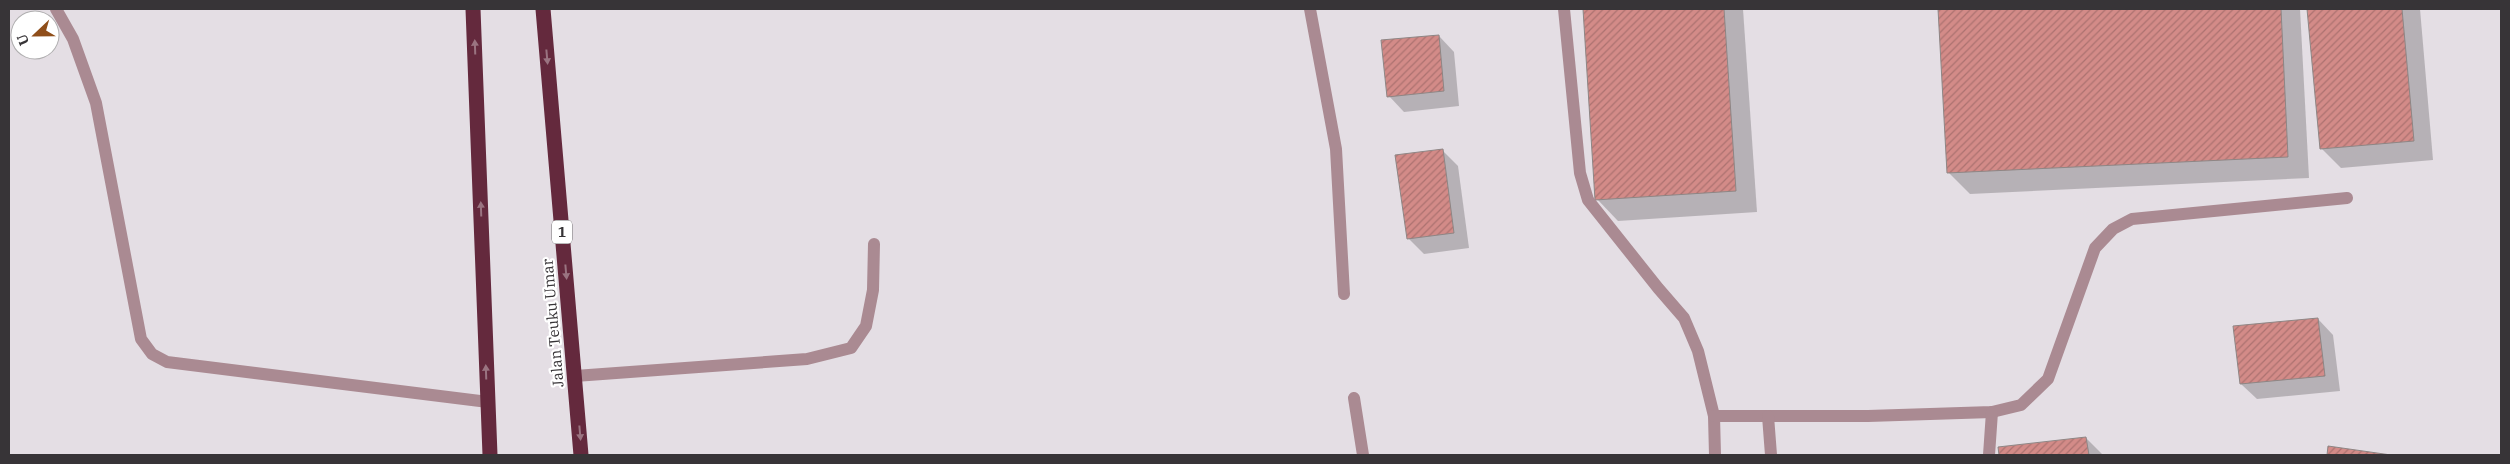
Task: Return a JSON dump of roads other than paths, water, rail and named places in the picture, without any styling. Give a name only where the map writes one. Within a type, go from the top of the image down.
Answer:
[{"type":"highway","points":[[473,9],[490,455]]},
{"type":"highway","name":"Jalan Teuku Umar","points":[[543,9],[581,455]]},
{"type":"street","points":[[56,9],[73,39],[96,103],[141,339],[152,354],[167,362],[488,402]]},
{"type":"street","points":[[1310,9],[1336,149],[1344,294]]},
{"type":"street","points":[[1564,9],[1580,173],[1588,200],[1684,318],[1698,351],[1714,416],[1715,455]]},
{"type":"street","points":[[1714,416],[1868,416],[1992,412],[2021,405],[2048,379],[2095,248],[2113,230],[2132,219],[2347,198]]},
{"type":"street","points":[[575,376],[807,359],[851,348],[866,326],[873,290],[874,244]]},
{"type":"street","points":[[1354,398],[1363,455]]},
{"type":"street","points":[[1989,455],[1992,412]]},
{"type":"street","points":[[1768,416],[1770,455]]}]
